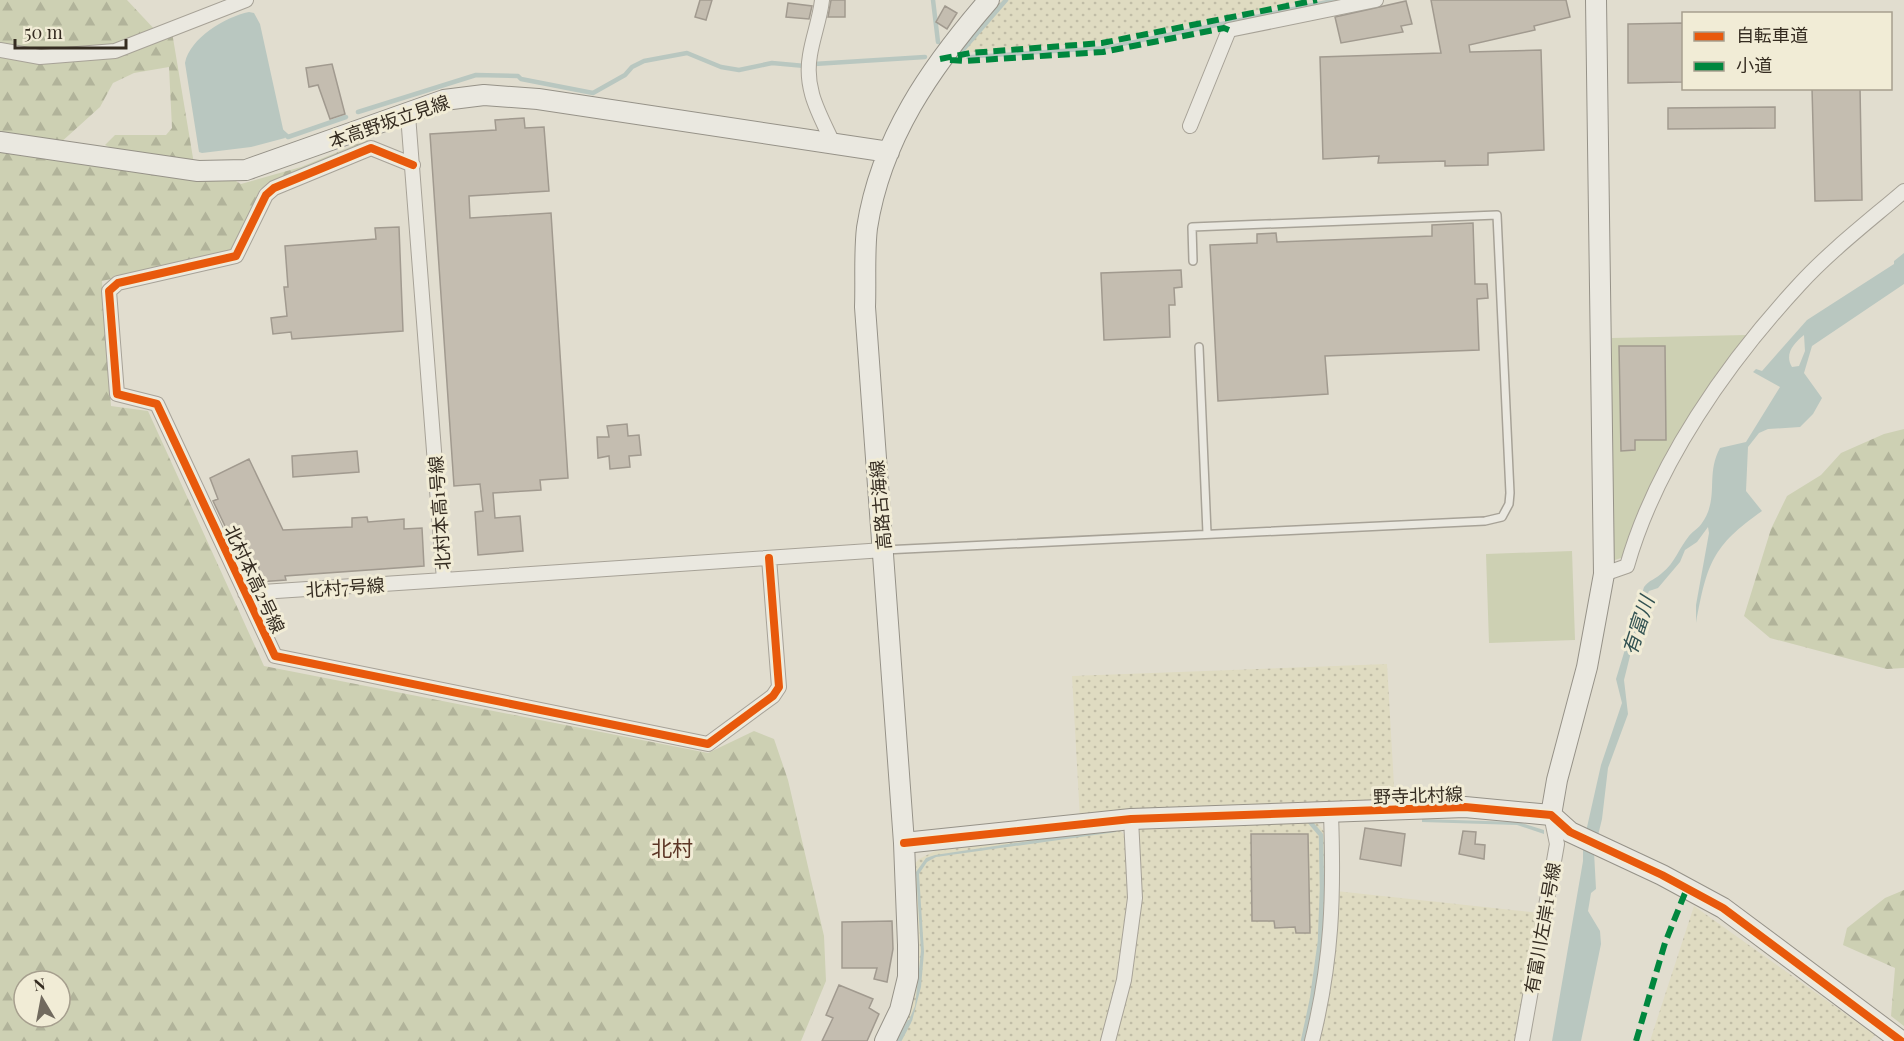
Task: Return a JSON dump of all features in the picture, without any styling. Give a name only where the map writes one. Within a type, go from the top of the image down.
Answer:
[{"type":"street","points":[[0,50],[40,57],[115,51],[246,0]]},
{"type":"street","points":[[822,0],[810,52],[809,90],[833,143]]},
{"type":"street","name":"高路古海線","points":[[885,1041],[900,1010],[908,977],[904,843],[866,307],[867,228],[895,132],[919,90],[948,47],[989,0]]},
{"type":"street","points":[[1190,126],[1229,30],[1376,0]]},
{"type":"street","points":[[1596,0],[1604,574],[1587,667],[1557,780],[1551,815],[1570,832],[1662,875],[1722,908],[1889,1037]]},
{"type":"street","name":"本高野坂立見線","points":[[0,142],[198,171],[246,170],[408,115],[444,100],[484,95],[538,99],[889,152]]},
{"type":"street","name":"北村本高1号線","points":[[408,115],[444,580],[884,550]]},
{"type":"street","name":"北村本高2号線","points":[[413,165],[371,148],[274,188],[266,195],[236,256],[118,283],[110,291],[117,394],[157,404],[275,656],[708,744],[773,696],[779,687],[769,558]]},
{"type":"street","points":[[1604,574],[1627,566],[1643,520],[1660,482],[1683,441],[1752,340],[1800,284],[1904,191]]},
{"type":"street","name":"北村7号線","points":[[245,593],[444,580]]},
{"type":"street","name":"野寺北村線","points":[[904,843],[1131,819],[1331,814],[1465,807],[1551,815]]},
{"type":"street","points":[[1312,1041],[1328,961],[1334,900],[1331,814]]},
{"type":"street","name":"有富川左岸1号線","points":[[1522,1041],[1557,844],[1551,815]]},
{"type":"street","points":[[1108,1041],[1124,980],[1135,898],[1131,819]]},
{"type":"lane","points":[[884,550],[1485,521],[1502,518],[1509,504],[1510,493],[1497,215],[1192,227],[1193,261]]},
{"type":"lane","points":[[1199,347],[1207,534]]},
{"type":"shaded area","points":[[1002,0],[1309,0],[1104,42],[962,53],[959,50]]},
{"type":"shaded area","points":[[1387,664],[1395,803],[1080,819],[1072,676]]},
{"type":"shaded area","points":[[1315,820],[1326,834],[1325,941],[1308,1041],[1113,1041],[1137,835],[1141,827]]},
{"type":"shaded area","points":[[1118,828],[1127,838],[1130,897],[1124,950],[1104,1041],[892,1041],[913,866],[919,859],[935,851]]},
{"type":"shaded area","points":[[1336,891],[1540,913],[1515,1041],[1318,1041]]},
{"type":"shaded area","points":[[1694,906],[1875,1035],[1870,1041],[1650,1041]]},
{"type":"green space","points":[[0,0],[127,0],[157,32],[137,41],[63,54],[0,46]]},
{"type":"green space","points":[[172,32],[194,164],[127,155],[105,145],[115,135],[166,135],[172,128],[169,67],[134,73],[113,83],[100,107],[59,144],[0,136],[0,53],[62,59]]},
{"type":"green space","points":[[367,140],[372,142],[260,189],[236,245],[226,254],[102,281],[111,406],[148,411],[264,666],[708,753],[754,731],[774,739],[788,780],[824,936],[826,981],[801,1041],[0,1041],[0,150],[234,180],[241,184],[301,167]]},
{"type":"green space","points":[[1746,335],[1672,450],[1624,557],[1612,561],[1612,338]]},
{"type":"green space","points":[[1904,429],[1904,668],[1887,669],[1770,638],[1744,616],[1771,529],[1787,496],[1821,475],[1841,453],[1884,434]]},
{"type":"green space","points":[[1572,551],[1575,640],[1489,643],[1486,554]]},
{"type":"green space","points":[[1904,890],[1904,1026],[1891,1016],[1895,968],[1843,945],[1847,928],[1885,898]]},
{"type":"water","points":[[1326,0],[1353,0],[1103,50],[966,59],[968,55],[1104,46]]},
{"type":"water","points":[[249,12],[254,13],[260,24],[285,138],[251,147],[199,152],[185,63],[188,54],[201,37],[210,30]]},
{"type":"water","name":"有富川","points":[[1904,253],[1904,284],[1812,346],[1804,373],[1822,398],[1813,414],[1800,427],[1768,429],[1759,433],[1748,447],[1746,491],[1762,511],[1732,535],[1714,558],[1704,586],[1696,623],[1696,605],[1709,533],[1708,527],[1697,542],[1685,550],[1680,562],[1658,588],[1649,591],[1643,604],[1624,680],[1628,714],[1608,768],[1602,819],[1594,852],[1596,889],[1591,893],[1588,911],[1600,931],[1601,944],[1581,1041],[1552,1041],[1583,861],[1583,845],[1601,765],[1622,703],[1616,679],[1644,587],[1670,565],[1691,534],[1701,525],[1710,504],[1713,468],[1720,448],[1746,442],[1780,387],[1753,372],[1756,369],[1762,371],[1807,320],[1894,264],[1894,261]],"holes":[[[1804,335],[1805,351],[1799,366],[1792,367],[1790,353]]]},
{"type":"water","points":[[1422,819],[1518,822],[1544,830],[1544,834],[1517,825],[1422,822]]},
{"type":"water","points":[[1116,828],[1116,832],[936,857],[927,862],[919,874],[924,952],[921,987],[912,1021],[907,1025],[915,1006],[921,951],[916,872],[926,858]]},
{"type":"building","points":[[700,0],[712,0],[706,20],[695,17]]},
{"type":"building","points":[[831,0],[845,0],[845,17],[828,17]]},
{"type":"building","points":[[1431,0],[1566,0],[1570,17],[1534,26],[1535,30],[1469,45],[1470,52],[1541,50],[1544,150],[1488,153],[1488,165],[1445,166],[1445,161],[1378,163],[1379,156],[1323,159],[1320,57],[1441,53]]},
{"type":"building","points":[[1406,1],[1412,24],[1401,26],[1403,32],[1341,43],[1335,17]]},
{"type":"building","points":[[788,3],[812,6],[809,19],[786,17]]},
{"type":"building","points":[[945,6],[957,13],[947,29],[936,22]]},
{"type":"building","points":[[1682,23],[1682,82],[1628,83],[1628,24]]},
{"type":"building","points":[[332,64],[345,114],[330,119],[318,85],[309,87],[306,68]]},
{"type":"building","points":[[1812,90],[1860,90],[1862,200],[1815,201]]},
{"type":"building","points":[[1775,107],[1775,128],[1668,129],[1668,108]]},
{"type":"building","points":[[524,118],[525,128],[544,127],[549,191],[469,196],[470,218],[551,213],[568,478],[540,480],[541,490],[493,493],[495,518],[520,516],[523,551],[478,555],[475,512],[483,511],[480,484],[454,486],[430,134],[496,130],[495,120]]},
{"type":"building","points":[[1473,223],[1475,284],[1487,284],[1488,298],[1477,299],[1479,350],[1325,356],[1328,394],[1218,401],[1210,245],[1257,243],[1257,234],[1276,233],[1277,242],[1432,236],[1432,225]]},
{"type":"building","points":[[399,227],[403,331],[292,339],[291,332],[273,334],[271,318],[287,316],[284,287],[288,287],[285,246],[376,239],[375,228]]},
{"type":"building","points":[[1181,270],[1182,287],[1174,288],[1175,305],[1169,305],[1170,337],[1104,340],[1101,273]]},
{"type":"building","points":[[1619,346],[1665,346],[1666,440],[1635,440],[1635,450],[1621,451]]},
{"type":"building","points":[[627,424],[628,436],[639,435],[641,455],[629,456],[630,467],[610,469],[609,456],[598,458],[597,437],[609,437],[607,426]]},
{"type":"building","points":[[357,451],[359,472],[293,477],[292,456]]},
{"type":"building","points":[[249,459],[283,530],[352,527],[352,518],[367,517],[368,522],[404,519],[404,529],[422,528],[424,566],[285,576],[286,580],[258,582],[259,564],[248,574],[213,501],[218,499],[210,478]]},
{"type":"building","points":[[1365,828],[1405,834],[1401,866],[1360,859]]},
{"type":"building","points":[[1463,831],[1476,832],[1475,844],[1485,845],[1484,859],[1459,854]]},
{"type":"building","points":[[1251,834],[1308,834],[1310,933],[1296,933],[1295,927],[1275,928],[1274,921],[1252,921]]},
{"type":"building","points":[[892,921],[893,949],[887,982],[874,979],[877,968],[842,968],[842,922]]},
{"type":"building","points":[[839,985],[873,999],[869,1008],[879,1014],[867,1041],[822,1041],[833,1018],[826,1015]]},
{"type":"waterway","points":[[933,0],[938,42]]},
{"type":"waterway","points":[[961,52],[1006,0]]},
{"type":"waterway","points":[[358,112],[476,75],[518,76],[521,79],[593,93],[644,61],[687,53],[721,67],[739,70],[772,63],[805,66]]},
{"type":"waterway","points":[[814,64],[925,57]]},
{"type":"waterway","points":[[279,129],[288,137],[346,117]]},
{"type":"waterway","points":[[1303,1041],[1312,999],[1320,941],[1322,889],[1321,835],[1310,822]]},
{"type":"waterway","points":[[899,1041],[909,1022]]},
{"type":"marked path","points":[[940,59],[970,53],[1102,43],[1317,0]]},
{"type":"marked path","points":[[950,60],[1103,52],[1224,28],[1229,30]]},
{"type":"marked path","points":[[1636,1041],[1665,943],[1687,888]]},
{"type":"cycle path","points":[[413,165],[371,148],[274,188],[266,195],[236,256],[118,283],[109,291],[117,394],[157,404],[275,656],[708,744],[773,696],[779,687],[769,558]]},
{"type":"cycle path","points":[[904,843],[1131,819],[1465,807],[1551,815],[1570,832],[1662,875],[1723,908],[1901,1041]]},
{"type":"district","name":"北村","points":[[672,847]]}]
